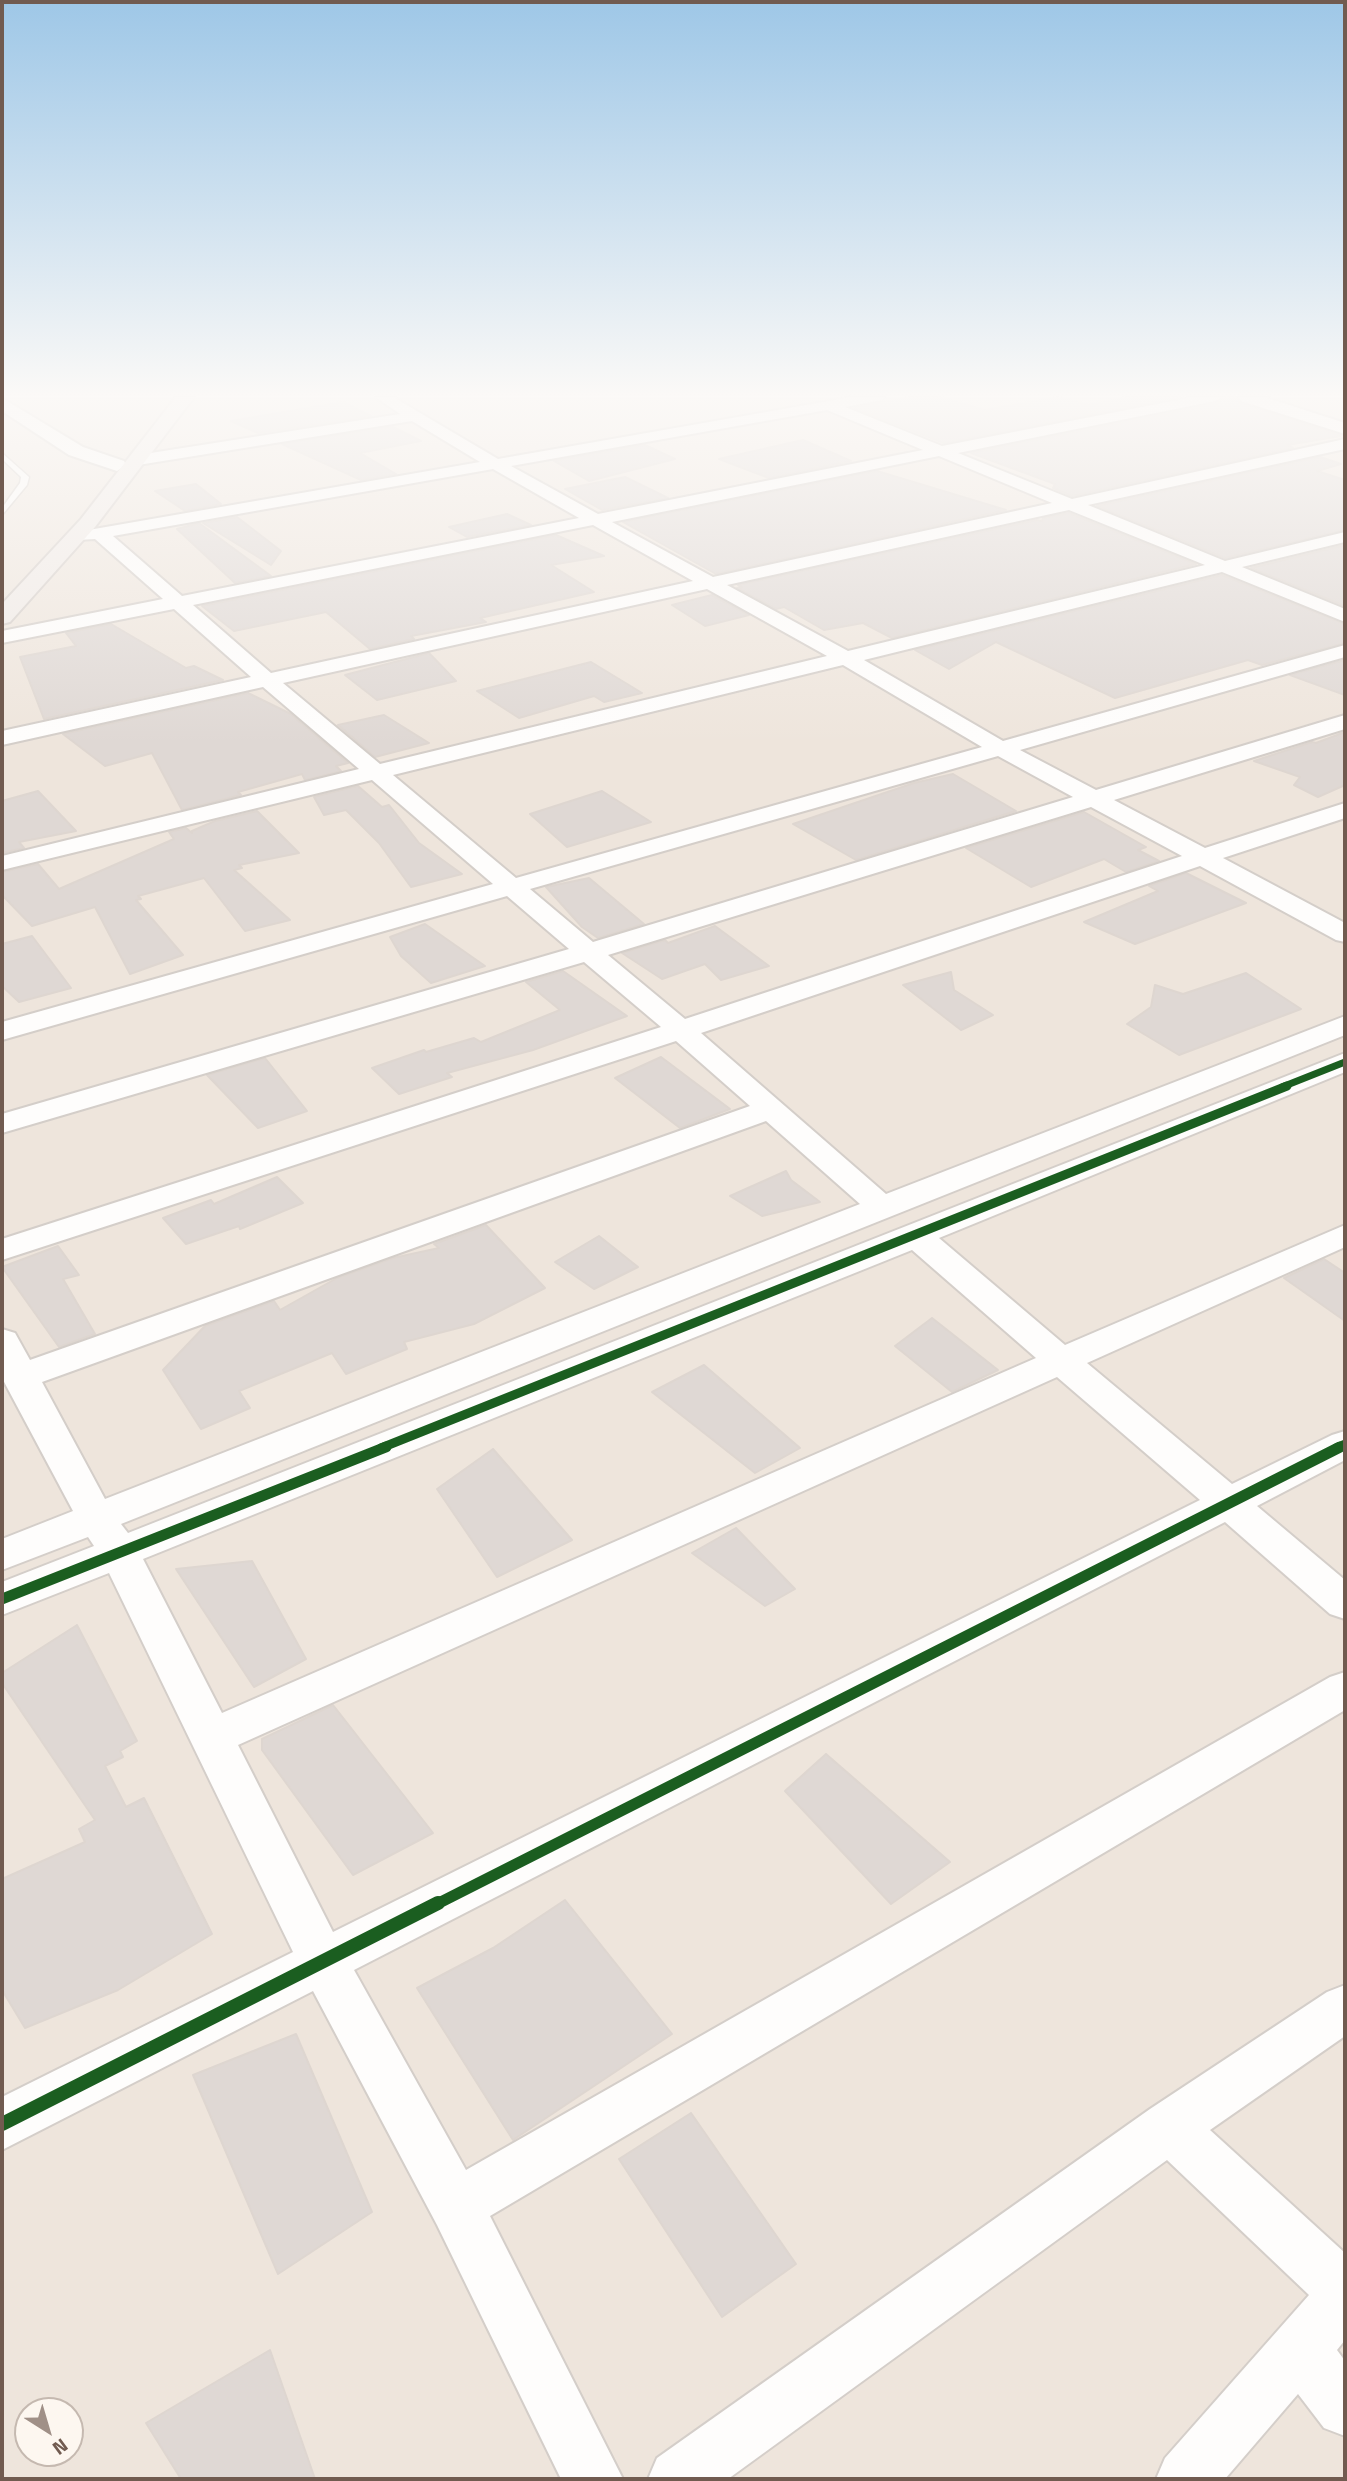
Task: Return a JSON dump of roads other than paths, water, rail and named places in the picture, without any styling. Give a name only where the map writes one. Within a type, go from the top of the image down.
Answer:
[{"type":"highway","points":[[55,530],[72,513]]},
{"type":"highway","points":[[2,617],[26,591],[87,536],[103,513]]},
{"type":"highway","points":[[2,591],[26,591]]},
{"type":"street","points":[[87,536],[221,513]]},
{"type":"street","points":[[581,513],[847,659],[1000,748],[1345,934]]},
{"type":"street","points":[[2,637],[631,513]]},
{"type":"street","points":[[2,738],[1034,513]]},
{"type":"street","points":[[1089,513],[1345,615]]},
{"type":"street","points":[[87,536],[176,603],[681,1030],[883,1208]]},
{"type":"street","points":[[2,863],[1345,537]]},
{"type":"street","points":[[2,1031],[510,885],[1345,651]]},
{"type":"street","points":[[2,1124],[589,952],[1345,722]]},
{"type":"street","points":[[2,1250],[681,1030],[1345,810]]},
{"type":"street","points":[[1320,920],[1345,911]]},
{"type":"street","points":[[2,1598],[108,1535],[883,1208],[1345,1025]]},
{"type":"street","points":[[2,1555],[108,1535],[916,1236],[1345,1062]]},
{"type":"street","points":[[19,1377],[771,1109]]},
{"type":"street","points":[[916,1236],[1345,1603]]},
{"type":"street","points":[[213,1736],[1345,1236]]},
{"type":"street","points":[[2,1341],[213,1736],[324,1963],[456,2206],[593,2479]]},
{"type":"street","points":[[2,2124],[1345,1444]]},
{"type":"street","points":[[456,2206],[1345,1689]]},
{"type":"street","points":[[678,2479],[1169,2127],[1345,2008]]},
{"type":"street","points":[[1169,2127],[1345,2291]]},
{"type":"street","points":[[1186,2479],[1345,2298]]},
{"type":"street","points":[[1300,2350],[1345,2407]]}]
